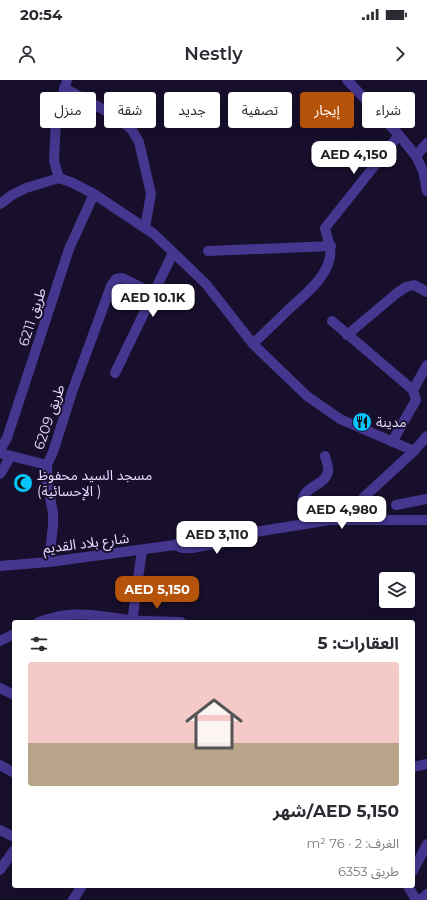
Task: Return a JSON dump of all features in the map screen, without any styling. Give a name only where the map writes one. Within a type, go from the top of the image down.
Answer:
[{"type":"street","points":[[347,80],[399,135],[416,156],[423,171],[427,191]]},
{"type":"street","points":[[59,178],[54,160],[56,119],[66,84],[117,117],[132,130],[139,142],[151,194],[145,228]]},
{"type":"street","points":[[253,344],[314,286],[324,273],[330,258],[331,246],[326,235],[325,228],[399,135]]},
{"type":"street","points":[[416,156],[427,143]]},
{"type":"street","points":[[0,204],[12,195],[26,188],[59,178],[73,183],[94,194],[154,234],[206,284],[253,344],[307,396],[340,419],[414,451]]},
{"type":"street","name":"طريق 6211","points":[[0,450],[69,249],[94,194]]},
{"type":"street","points":[[208,251],[331,246]]},
{"type":"street","points":[[115,373],[173,253]]},
{"type":"street","name":"طريق 6209","points":[[49,562],[53,519],[47,481],[47,464],[53,452],[72,392],[111,286],[116,279],[122,278],[153,293]]},
{"type":"street","points":[[347,335],[406,287],[414,285],[427,292]]},
{"type":"street","points":[[332,321],[413,390],[416,400],[392,442]]},
{"type":"street","points":[[413,390],[427,365]]},
{"type":"street","points":[[352,519],[359,503],[363,498],[414,451],[427,436]]},
{"type":"street","points":[[0,453],[47,464]]},
{"type":"street","points":[[0,474],[11,456]]},
{"type":"street","points":[[306,524],[302,500],[307,492],[328,475],[325,456]]},
{"type":"street","points":[[396,505],[427,499]]},
{"type":"street","name":"شارع بلاد القديم","points":[[0,566],[49,562],[175,545],[183,548],[192,548],[242,539],[255,532],[330,520],[427,520]]},
{"type":"street","points":[[132,620],[142,550]]},
{"type":"street","points":[[44,620],[54,616],[97,614],[127,620]]},
{"type":"street","points":[[0,641],[12,635]]},
{"type":"street","points":[[0,688],[12,694]]},
{"type":"street","points":[[415,766],[427,764]]},
{"type":"street","points":[[0,765],[12,772]]},
{"type":"street","points":[[0,830],[12,836]]},
{"type":"street","points":[[415,867],[427,844]]},
{"type":"street","points":[[0,870],[12,853]]},
{"type":"street","points":[[73,900],[81,888]]},
{"type":"street","points":[[409,888],[417,900],[423,898],[427,894]]},
{"type":"place","name":"مدينة","points":[[362,422]]},
{"type":"place","name":"مسجد السيد محفوظ (الإحسائية )","points":[[23,483]]}]
